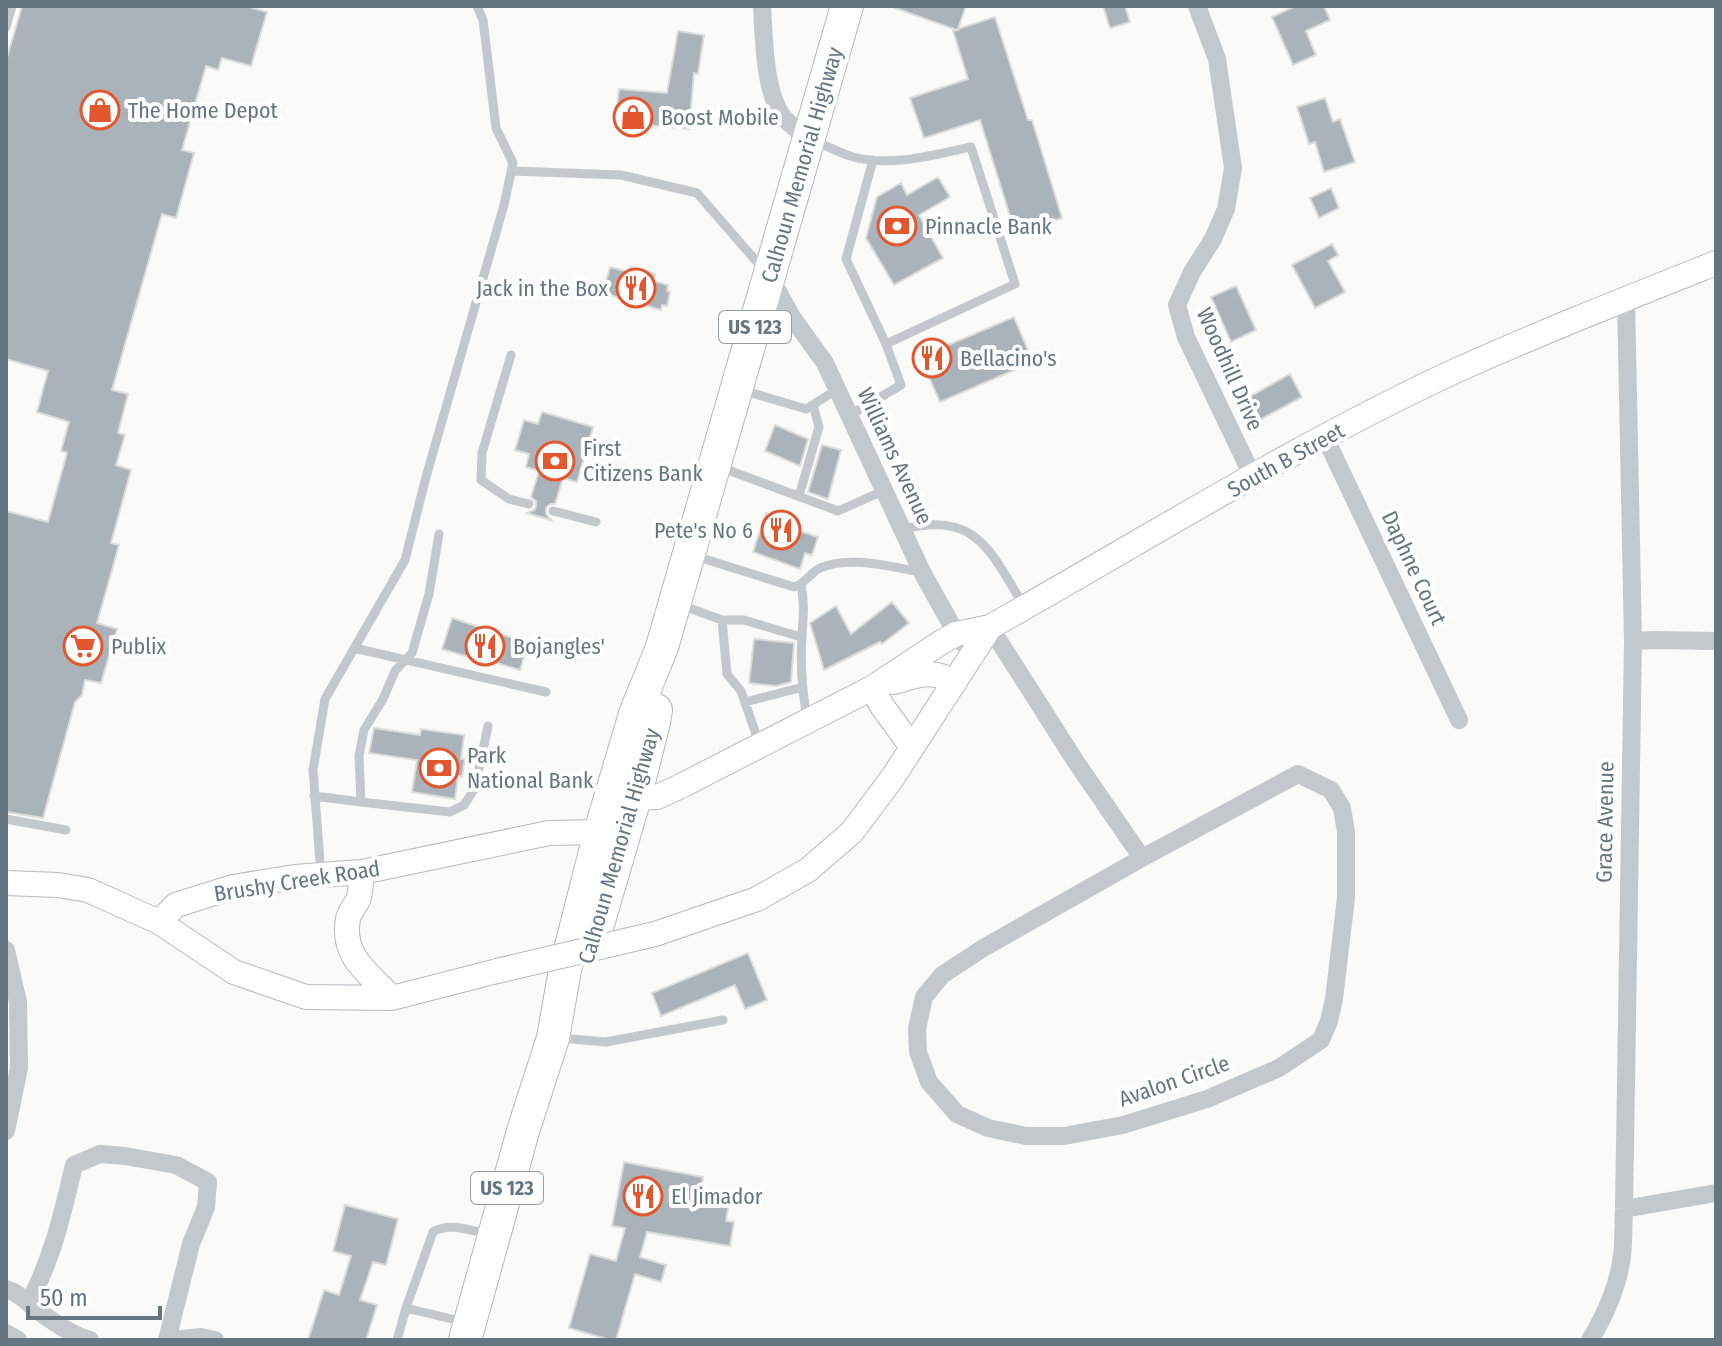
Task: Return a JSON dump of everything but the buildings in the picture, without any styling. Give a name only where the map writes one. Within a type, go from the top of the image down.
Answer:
[{"type":"highway","name":"Calhoun Memorial Highway","points":[[467,1332],[523,1131],[553,1038],[565,970],[600,832],[635,714],[662,647],[847,6]]},
{"type":"highway","name":"Calhoun Memorial Highway","points":[[553,1038],[578,991],[635,798],[654,722],[662,647]]},
{"type":"street","points":[[762,6],[765,53],[773,97],[784,117],[808,138]]},
{"type":"street","name":"Woodhill Drive","points":[[1197,6],[1217,59],[1233,168],[1226,209],[1177,305],[1186,337],[1253,477]]},
{"type":"street","name":"South B Street","points":[[635,798],[657,797],[872,688],[956,634],[990,627],[1325,437],[1452,373],[1716,263]]},
{"type":"street","name":"Williams Avenue","points":[[770,277],[792,317],[825,363],[922,572],[971,658]]},
{"type":"street","name":"Grace Avenue","points":[[1590,1340],[1616,1282],[1622,1256],[1624,1209],[1633,641],[1626,299]]},
{"type":"street","name":"Daphne Court","points":[[1325,437],[1459,720]]},
{"type":"street","points":[[6,883],[58,885],[88,890],[159,922],[234,972],[306,997],[392,998],[655,934],[757,899],[808,870],[852,832],[990,627],[1142,858]]},
{"type":"street","points":[[1633,641],[1716,641]]},
{"type":"street","name":"South B Street","points":[[872,688],[922,674],[940,674],[955,682]]},
{"type":"street","points":[[872,688],[912,747]]},
{"type":"street","name":"Avalon Circle","points":[[1298,774],[1331,790],[1342,808],[1346,832],[1346,898],[1334,999],[1321,1040],[1279,1068],[1207,1099],[1123,1125],[1064,1136],[1026,1136],[988,1128],[957,1114],[929,1082],[918,1052],[917,1029],[924,997],[942,975],[985,947],[1142,858],[1298,774]]},
{"type":"street","name":"Brushy Creek Road","points":[[159,922],[176,905],[233,887],[362,872],[549,833],[600,832]]},
{"type":"street","points":[[362,872],[359,899],[348,917],[352,954],[364,972],[392,998]]},
{"type":"street","points":[[6,950],[18,1002],[19,1055],[6,1131]]},
{"type":"street","points":[[29,1303],[42,1278],[58,1233],[74,1165],[100,1154],[176,1165],[208,1182],[206,1207],[191,1244],[170,1340],[201,1337],[215,1340]]},
{"type":"street","points":[[1624,1209],[1716,1193]]},
{"type":"street","points":[[6,1289],[18,1293],[78,1336],[90,1340]]},
{"type":"street","points":[[6,1333],[18,1340]]},
{"type":"lane","points":[[6,27],[12,6]]},
{"type":"lane","points":[[321,875],[313,770],[325,699],[405,560],[512,171],[513,163],[496,128],[483,20],[477,6]]},
{"type":"lane","points":[[808,138],[852,157],[873,160],[905,160],[971,147],[1015,284],[886,344]]},
{"type":"lane","points":[[850,415],[901,385],[886,344],[846,259],[873,160]]},
{"type":"lane","points":[[512,171],[621,175],[697,193],[770,277]]},
{"type":"lane","points":[[511,355],[482,453],[481,480],[509,499],[529,504]]},
{"type":"lane","points":[[737,388],[806,409],[838,389]]},
{"type":"lane","points":[[799,496],[819,427],[813,405]]},
{"type":"lane","points":[[715,466],[838,511],[885,490]]},
{"type":"lane","points":[[553,511],[596,522]]},
{"type":"lane","points":[[903,529],[939,524],[962,528],[974,535],[1025,607]]},
{"type":"lane","points":[[361,802],[359,756],[364,730],[383,699],[395,671],[412,653],[431,583],[439,534]]},
{"type":"lane","points":[[689,554],[794,587],[801,585],[816,570],[841,561],[922,572]]},
{"type":"lane","points":[[801,585],[804,604],[801,637],[803,687],[808,721]]},
{"type":"lane","points":[[675,603],[722,620],[744,620],[801,637]]},
{"type":"lane","points":[[722,620],[727,674],[741,691],[760,746]]},
{"type":"lane","points":[[354,648],[546,692]]},
{"type":"lane","points":[[745,702],[803,687]]},
{"type":"lane","points":[[314,796],[450,812],[464,805],[475,788],[488,726]]},
{"type":"lane","points":[[6,819],[66,830]]},
{"type":"lane","points":[[553,1038],[606,1042],[723,1020]]},
{"type":"lane","points":[[397,1340],[433,1232],[453,1227],[494,1236]]},
{"type":"lane","points":[[406,1308],[467,1332]]},
{"type":"place","name":"The Home Depot","points":[[100,110]]},
{"type":"place","name":"Boost Mobile","points":[[633,117]]},
{"type":"place","name":"Pinnacle Bank","points":[[897,226]]},
{"type":"place","name":"Jack in the Box","points":[[636,288]]},
{"type":"place","name":"Bellacino's","points":[[932,358]]},
{"type":"place","name":"First Citizens Bank","points":[[555,461]]},
{"type":"place","name":"Pete's No 6","points":[[781,530]]},
{"type":"place","name":"Publix","points":[[83,646]]},
{"type":"place","name":"Bojangles'","points":[[485,646]]},
{"type":"place","name":"Park National Bank","points":[[439,768]]},
{"type":"place","name":"El Jimador","points":[[643,1196]]}]
